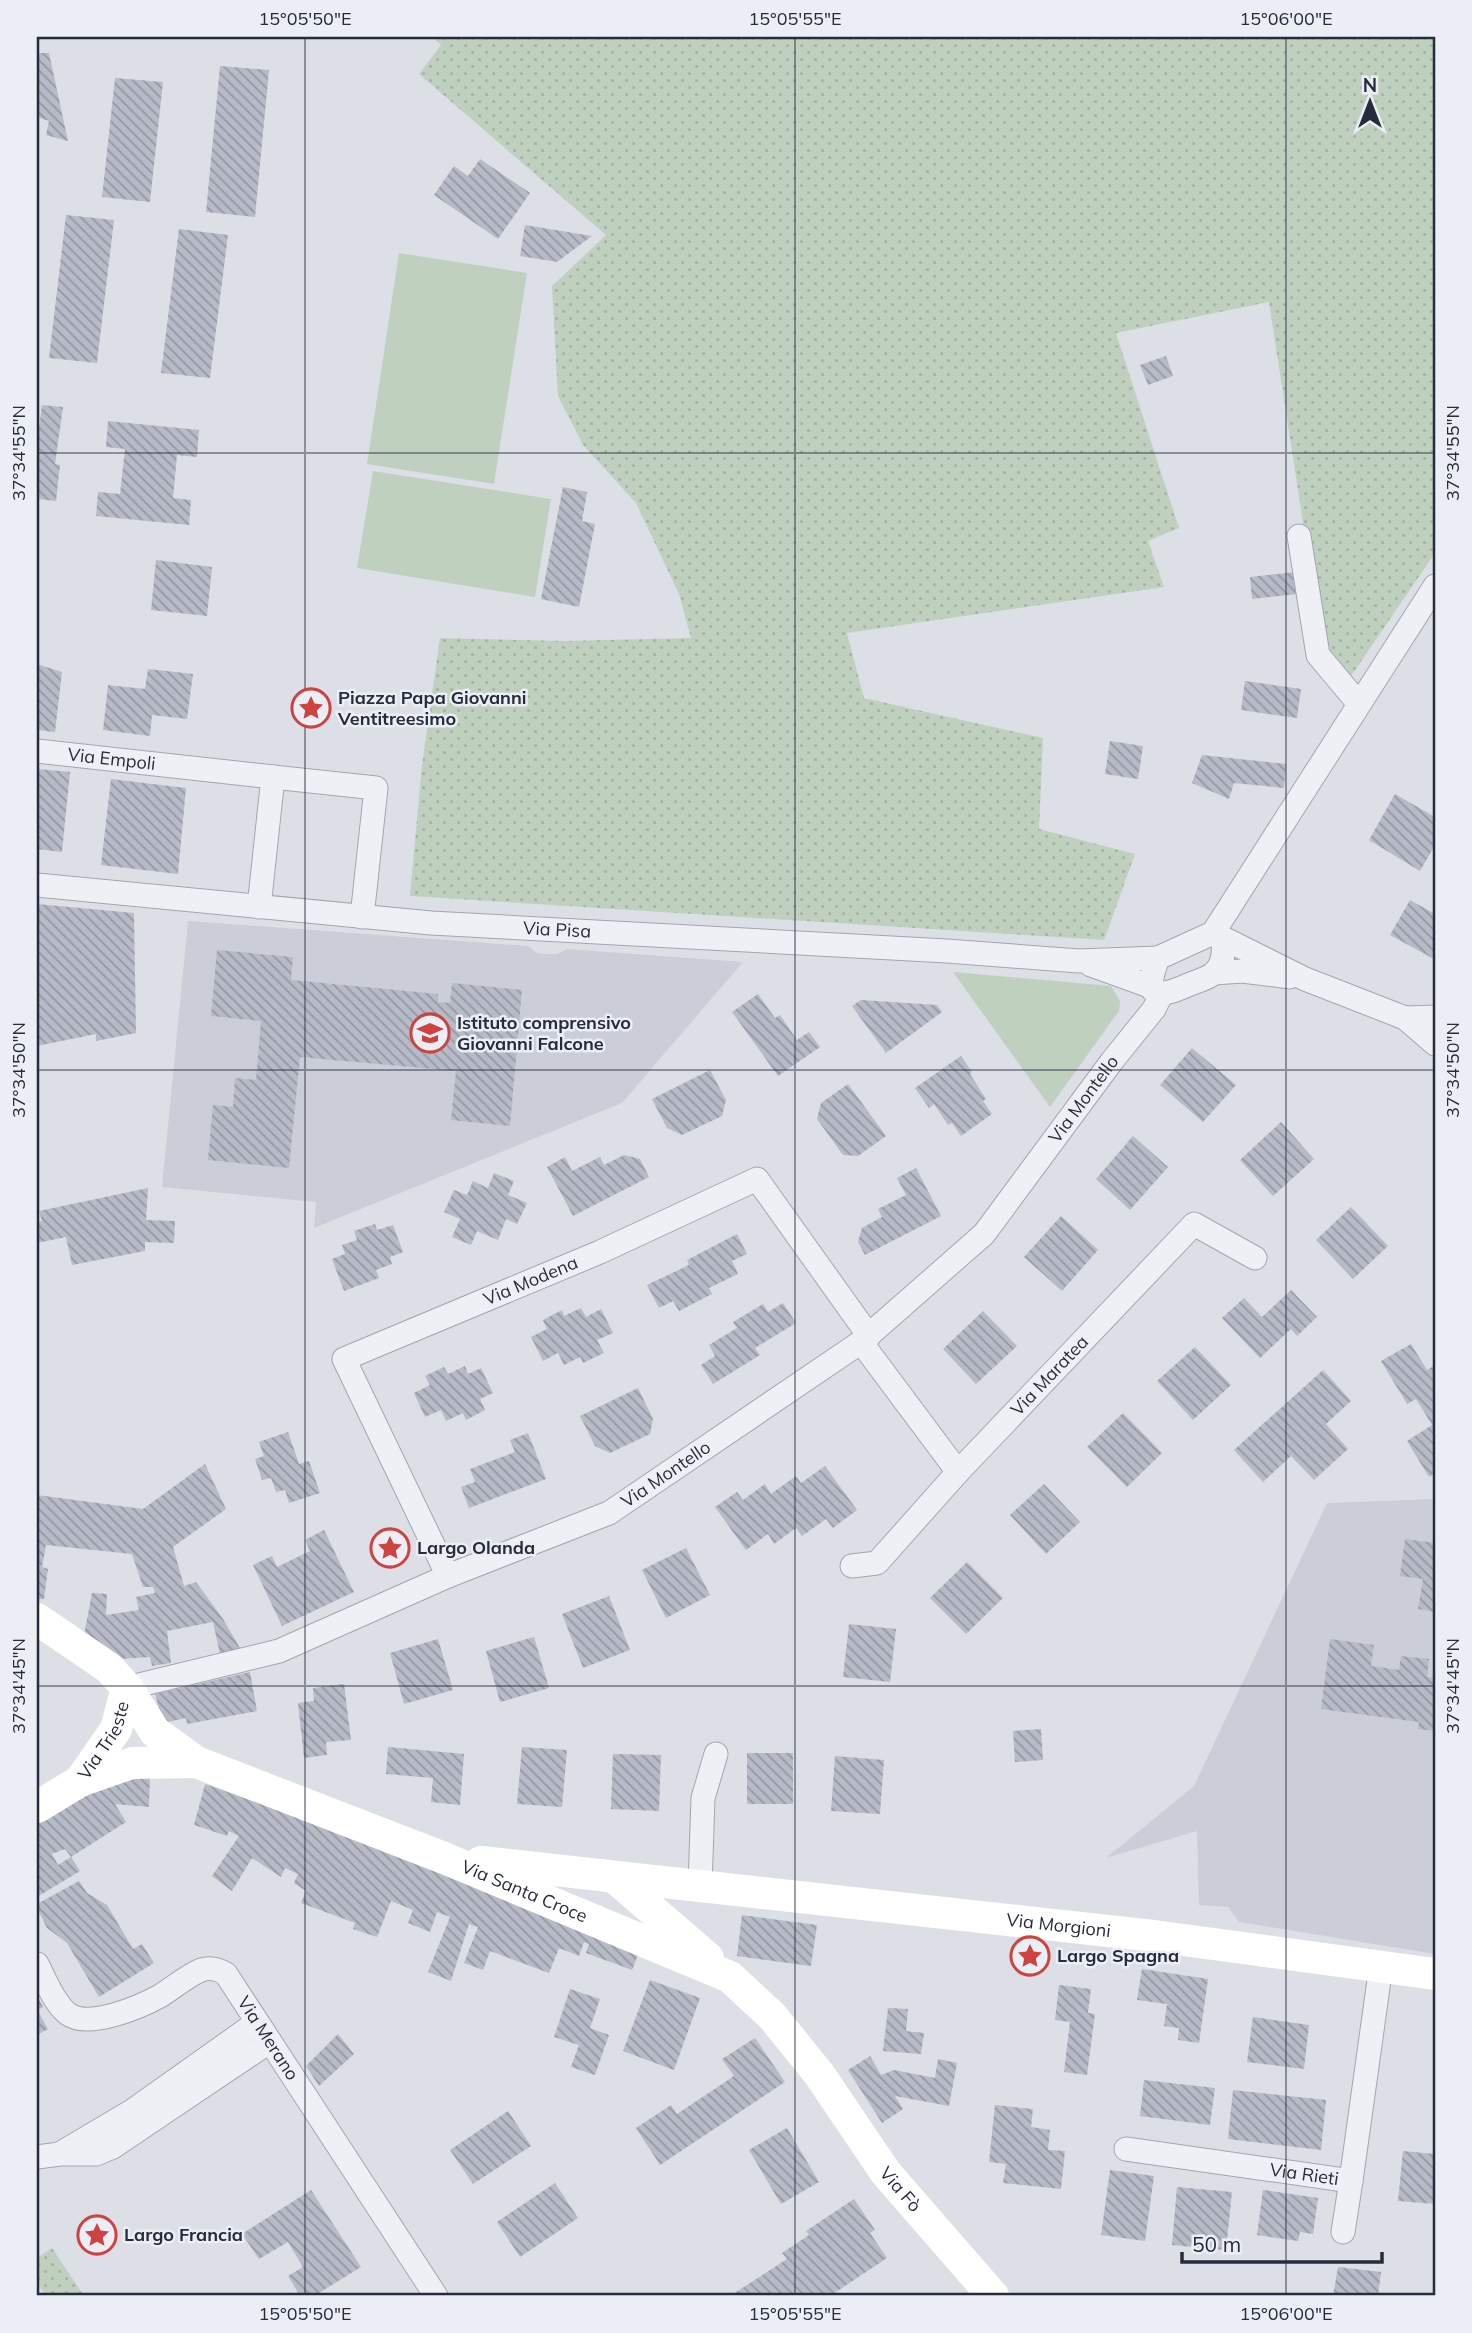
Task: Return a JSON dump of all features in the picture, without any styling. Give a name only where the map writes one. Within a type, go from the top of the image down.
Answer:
[{"type":"street","points":[[1299,536],[1318,655],[1359,704]]},
{"type":"street","points":[[1305,979],[1242,971],[1214,973],[1156,991],[1152,974],[1158,958],[1218,936],[1359,704],[1435,586]]},
{"type":"street","name":"Via Empoli","points":[[37,751],[376,788],[362,917]]},
{"type":"street","points":[[259,907],[273,776]]},
{"type":"street","name":"Via Pisa","points":[[37,885],[465,925],[947,951],[1079,961],[1158,958]]},
{"type":"street","points":[[1214,973],[1224,954],[1218,936]]},
{"type":"street","points":[[1218,936],[1305,979],[1405,1018],[1435,1044]]},
{"type":"street","name":"Via Pisa","points":[[1079,961],[1156,991]]},
{"type":"street","name":"Via Montello","points":[[127,1688],[279,1651],[448,1576],[609,1513],[865,1339],[984,1234],[1112,1061],[1154,1009],[1156,991]]},
{"type":"street","points":[[1405,1018],[1435,1017]]},
{"type":"street","name":"Via Modena","points":[[448,1576],[344,1359],[600,1252],[757,1179],[865,1339]]},
{"type":"street","name":"Via Maratea","points":[[852,1566],[877,1563],[958,1472],[1194,1224],[1255,1258]]},
{"type":"street","points":[[865,1339],[958,1472]]},
{"type":"street","points":[[37,1619],[109,1668],[127,1688],[155,1732],[196,1762]]},
{"type":"street","name":"Via Trieste","points":[[37,1807],[80,1781],[116,1729],[127,1688]]},
{"type":"street","points":[[671,1927],[690,1885],[702,1798],[716,1754]]},
{"type":"street","points":[[80,1781],[132,1763],[196,1762]]},
{"type":"street","name":"Via Santa Croce","points":[[196,1762],[444,1858],[730,1977],[772,2016],[819,2074]]},
{"type":"street","name":"Via Morgioni","points":[[444,1858],[1154,1936],[1435,1974]]},
{"type":"street","points":[[576,1913],[599,1875],[671,1927],[730,1977]]},
{"type":"street","name":"Via Merano","points":[[37,1964],[54,1996],[69,2014],[85,2019],[103,2018],[156,1998],[201,1970],[215,1968],[226,1974],[436,2296]]},
{"type":"street","name":"Via Rieti","points":[[1126,2149],[1351,2181],[1381,1966]]},
{"type":"street","points":[[48,2155],[132,2110],[256,2023]]},
{"type":"street","points":[[48,2155],[96,2154],[113,2147],[269,2042]]},
{"type":"street","name":"Via Fò","points":[[819,2074],[886,2173],[993,2296]]},
{"type":"street","points":[[1343,2232],[1351,2181]]},
{"type":"shaded area","name":"Istituto comprensivo Giovanni Falcone","points":[[188,921],[528,946],[537,953],[547,954],[557,954],[567,949],[743,962],[622,1103],[314,1228],[316,1202],[162,1187]]},
{"type":"shaded area","points":[[1435,1499],[1435,1954],[1239,1922],[1228,1907],[1199,1905],[1197,1831],[1106,1858],[1194,1786],[1327,1503]]},
{"type":"green space","points":[[432,37],[1435,37],[1435,553],[1347,682],[1322,646],[1269,302],[1116,333],[1179,528],[1148,541],[1164,587],[847,633],[864,698],[1043,738],[1039,829],[1135,854],[1104,940],[410,896],[422,765],[440,638],[565,641],[691,638],[679,594],[636,503],[583,445],[558,396],[552,286],[606,235],[419,74],[441,45]]},
{"type":"green space","points":[[399,253],[527,273],[494,484],[367,464]]},
{"type":"green space","points":[[373,471],[551,499],[535,597],[357,568]]},
{"type":"green space","points":[[953,972],[1111,986],[1120,1001],[1119,1011],[1050,1107]]},
{"type":"green space","points":[[52,2248],[84,2296],[46,2296],[37,2283],[37,2258]]},
{"type":"building","points":[[37,53],[49,53],[68,141],[46,135],[49,121],[37,117]]},
{"type":"building","points":[[220,66],[269,70],[255,217],[206,212]]},
{"type":"building","points":[[115,78],[163,82],[150,202],[102,197]]},
{"type":"building","points":[[480,159],[530,193],[498,239],[434,195],[454,166],[468,176]]},
{"type":"building","points":[[66,215],[114,220],[97,363],[49,358]]},
{"type":"building","points":[[525,225],[592,236],[557,262],[520,256]]},
{"type":"building","points":[[179,229],[228,235],[210,378],[161,373]]},
{"type":"building","points":[[1166,356],[1173,376],[1148,385],[1140,365]]},
{"type":"building","points":[[42,405],[63,407],[55,464],[60,465],[56,501],[37,499],[37,445]]},
{"type":"building","points":[[108,421],[199,430],[197,457],[177,455],[173,498],[191,500],[189,525],[96,516],[98,492],[120,494],[125,449],[106,447]]},
{"type":"building","points":[[563,487],[587,492],[582,521],[595,524],[579,607],[541,599]]},
{"type":"building","points":[[156,560],[212,567],[207,616],[151,610]]},
{"type":"building","points":[[1296,572],[1298,594],[1252,599],[1250,577]]},
{"type":"building","points":[[37,664],[62,672],[55,732],[37,730]]},
{"type":"building","points":[[148,669],[193,674],[187,719],[152,715],[150,736],[103,730],[108,685],[145,689]]},
{"type":"building","points":[[1245,681],[1301,689],[1297,718],[1241,710]]},
{"type":"building","points":[[1110,741],[1143,746],[1138,779],[1105,774]]},
{"type":"building","points":[[1202,755],[1286,764],[1284,788],[1234,783],[1229,799],[1192,783]]},
{"type":"building","points":[[37,769],[70,772],[62,852],[37,849]]},
{"type":"building","points":[[111,779],[186,788],[178,874],[101,865]]},
{"type":"building","points":[[1395,794],[1435,817],[1435,845],[1420,871],[1369,840]]},
{"type":"building","points":[[1410,900],[1435,914],[1434,959],[1390,935]]},
{"type":"building","points":[[37,904],[134,913],[136,1033],[96,1041],[96,1034],[37,1046]]},
{"type":"building","points":[[217,950],[293,957],[291,980],[438,994],[438,1002],[450,1003],[452,983],[522,990],[510,1126],[451,1120],[456,1071],[300,1057],[289,1168],[208,1160],[213,1105],[233,1107],[235,1078],[256,1080],[261,1021],[211,1016]]},
{"type":"building","points":[[758,994],[775,1018],[780,1015],[797,1040],[809,1032],[820,1047],[778,1076],[732,1012]]},
{"type":"building","points":[[861,1000],[937,1005],[942,1012],[886,1053],[852,1006]]},
{"type":"building","points":[[1192,1048],[1236,1085],[1203,1122],[1160,1085]]},
{"type":"building","points":[[961,1056],[972,1072],[970,1074],[992,1114],[961,1136],[952,1123],[948,1125],[934,1104],[929,1108],[915,1088]]},
{"type":"building","points":[[710,1070],[726,1100],[722,1116],[682,1135],[667,1128],[652,1099]]},
{"type":"building","points":[[848,1084],[886,1136],[858,1156],[843,1155],[817,1119],[821,1103]]},
{"type":"building","points":[[1281,1122],[1314,1159],[1273,1196],[1240,1160]]},
{"type":"building","points":[[1133,1136],[1168,1167],[1130,1210],[1096,1179]]},
{"type":"building","points":[[624,1155],[640,1159],[649,1177],[573,1216],[547,1167],[565,1157],[572,1171],[600,1157],[604,1165]]},
{"type":"building","points":[[916,1168],[941,1216],[865,1255],[858,1242],[862,1228],[882,1217],[878,1209],[906,1195],[897,1178]]},
{"type":"building","points":[[494,1173],[514,1181],[508,1195],[527,1203],[517,1224],[506,1219],[498,1240],[477,1231],[471,1245],[452,1237],[460,1219],[444,1212],[454,1190],[467,1195],[473,1181],[488,1188]]},
{"type":"building","points":[[148,1188],[146,1220],[175,1221],[174,1243],[145,1242],[145,1251],[72,1265],[66,1237],[37,1243],[37,1222],[42,1221],[39,1211]]},
{"type":"building","points":[[1351,1207],[1388,1246],[1353,1279],[1316,1240]]},
{"type":"building","points":[[1061,1216],[1098,1250],[1062,1291],[1024,1257]]},
{"type":"building","points":[[375,1224],[377,1230],[393,1225],[403,1252],[390,1257],[392,1264],[376,1270],[379,1278],[344,1291],[332,1259],[345,1254],[342,1245],[357,1240],[354,1231]]},
{"type":"building","points":[[737,1234],[747,1254],[732,1261],[738,1274],[709,1288],[712,1294],[679,1311],[673,1301],[659,1308],[647,1285],[689,1265],[687,1260]]},
{"type":"building","points":[[1291,1290],[1317,1317],[1297,1336],[1291,1329],[1260,1358],[1222,1318],[1244,1298],[1262,1317]]},
{"type":"building","points":[[783,1303],[796,1323],[755,1348],[760,1355],[713,1384],[701,1365],[715,1356],[709,1345],[737,1328],[733,1322],[763,1304],[768,1312]]},
{"type":"building","points":[[581,1308],[586,1317],[601,1309],[613,1333],[597,1340],[604,1353],[583,1363],[580,1357],[564,1365],[558,1353],[543,1361],[531,1337],[547,1329],[543,1320],[562,1310],[564,1316]]},
{"type":"building","points":[[983,1311],[1017,1346],[976,1384],[943,1349]]},
{"type":"building","points":[[1411,1344],[1427,1370],[1435,1365],[1435,1473],[1429,1477],[1407,1441],[1432,1425],[1416,1399],[1407,1404],[1381,1361]]},
{"type":"building","points":[[1195,1347],[1231,1385],[1193,1420],[1157,1381]]},
{"type":"building","points":[[465,1366],[468,1374],[481,1368],[493,1393],[480,1399],[485,1410],[466,1420],[463,1413],[446,1421],[441,1410],[425,1417],[414,1393],[430,1385],[425,1376],[444,1367],[448,1374]]},
{"type":"building","points":[[1323,1370],[1351,1401],[1326,1424],[1348,1449],[1314,1480],[1291,1456],[1263,1482],[1234,1450]]},
{"type":"building","points":[[638,1388],[653,1419],[650,1434],[610,1453],[595,1446],[580,1416]]},
{"type":"building","points":[[1123,1413],[1162,1453],[1127,1487],[1087,1447]]},
{"type":"building","points":[[288,1432],[299,1464],[309,1461],[320,1493],[289,1503],[285,1490],[276,1492],[271,1478],[262,1480],[255,1459],[264,1456],[259,1442]]},
{"type":"building","points":[[528,1433],[546,1479],[469,1508],[461,1487],[475,1482],[470,1469],[515,1452],[510,1440]]},
{"type":"building","points":[[205,1464],[226,1509],[173,1547],[184,1586],[196,1582],[240,1648],[220,1654],[213,1622],[167,1631],[171,1663],[152,1666],[150,1657],[119,1659],[84,1635],[92,1593],[107,1594],[106,1615],[139,1610],[136,1597],[155,1593],[153,1587],[143,1587],[132,1554],[46,1545],[42,1567],[48,1569],[44,1599],[37,1599],[37,1495],[143,1509]]},
{"type":"building","points":[[825,1466],[857,1510],[833,1528],[826,1519],[802,1536],[796,1528],[774,1544],[768,1534],[746,1550],[715,1507],[737,1492],[743,1500],[765,1484],[771,1494],[796,1476],[801,1483]]},
{"type":"building","points":[[1044,1484],[1080,1522],[1046,1554],[1010,1515]]},
{"type":"building","points":[[324,1530],[354,1592],[282,1626],[253,1565],[272,1556],[277,1567],[310,1551],[305,1540]]},
{"type":"building","points":[[1405,1539],[1435,1543],[1435,1612],[1418,1609],[1423,1579],[1400,1576]]},
{"type":"building","points":[[686,1548],[710,1595],[666,1618],[642,1570]]},
{"type":"building","points":[[967,1562],[1003,1598],[966,1634],[930,1598]]},
{"type":"building","points":[[609,1596],[630,1650],[583,1668],[562,1614]]},
{"type":"building","points":[[849,1624],[896,1629],[890,1682],[843,1677]]},
{"type":"building","points":[[534,1637],[549,1688],[500,1702],[486,1651]]},
{"type":"building","points":[[438,1639],[453,1690],[404,1704],[390,1653]]},
{"type":"building","points":[[1330,1639],[1374,1645],[1371,1666],[1399,1670],[1401,1656],[1429,1659],[1427,1677],[1435,1678],[1435,1731],[1418,1729],[1419,1722],[1321,1709]]},
{"type":"building","points":[[250,1672],[257,1711],[187,1724],[186,1718],[163,1723],[155,1694]]},
{"type":"building","points":[[344,1684],[351,1740],[326,1742],[327,1755],[304,1758],[298,1703],[314,1701],[313,1688]]},
{"type":"building","points":[[1041,1729],[1043,1760],[1015,1762],[1013,1731]]},
{"type":"building","points":[[388,1747],[464,1754],[460,1805],[431,1802],[433,1778],[386,1774]]},
{"type":"building","points":[[522,1747],[567,1750],[562,1807],[517,1804]]},
{"type":"building","points":[[747,1753],[793,1753],[793,1804],[747,1804]]},
{"type":"building","points":[[613,1754],[661,1755],[659,1811],[611,1809]]},
{"type":"building","points":[[835,1756],[884,1760],[880,1814],[831,1811]]},
{"type":"building","points":[[150,1772],[149,1807],[115,1804],[126,1822],[71,1857],[80,1871],[37,1897],[37,1823],[47,1820],[103,1785]],"holes":[[[65,1849],[71,1857],[58,1865],[52,1854]]]},
{"type":"building","points":[[205,1784],[640,1950],[632,1970],[586,1953],[589,1944],[584,1942],[579,1956],[559,1948],[549,1973],[490,1951],[483,1970],[464,1963],[478,1927],[469,1924],[451,1981],[428,1972],[450,1917],[437,1912],[430,1932],[408,1923],[413,1910],[391,1901],[377,1937],[353,1929],[355,1923],[301,1903],[306,1891],[294,1883],[298,1874],[285,1868],[281,1877],[252,1858],[232,1891],[212,1876],[239,1836],[229,1831],[227,1836],[194,1825]]},
{"type":"building","points":[[79,1881],[87,1893],[107,1905],[133,1949],[142,1944],[154,1963],[99,1997],[67,1943],[47,1928],[37,1908],[37,1904]]},
{"type":"building","points":[[742,1915],[817,1925],[811,1966],[737,1956]]},
{"type":"building","points":[[1142,1969],[1208,1979],[1199,2043],[1178,2040],[1179,2028],[1164,2026],[1167,2004],[1137,2000]]},
{"type":"building","points":[[650,1980],[700,1998],[674,2070],[623,2051]]},
{"type":"building","points":[[1059,1985],[1091,1989],[1088,2013],[1095,2014],[1087,2075],[1064,2072],[1070,2022],[1055,2020]]},
{"type":"building","points":[[570,1989],[600,1999],[590,2028],[609,2035],[595,2075],[571,2067],[579,2045],[554,2037]]},
{"type":"building","points":[[37,1996],[43,2007],[37,2010]]},
{"type":"building","points":[[888,2008],[908,2009],[906,2031],[924,2033],[921,2054],[883,2051]]},
{"type":"building","points":[[37,2010],[48,2029],[37,2035]]},
{"type":"building","points":[[1253,2017],[1309,2025],[1304,2069],[1247,2062]]},
{"type":"building","points":[[338,2034],[354,2054],[319,2086],[306,2066]]},
{"type":"building","points":[[755,2038],[785,2082],[660,2165],[636,2128],[671,2105],[677,2114],[734,2076],[722,2059]]},
{"type":"building","points":[[870,2056],[881,2075],[894,2070],[935,2078],[938,2059],[957,2063],[949,2106],[895,2096],[903,2109],[882,2123],[848,2070]]},
{"type":"building","points":[[1144,2080],[1215,2088],[1210,2125],[1140,2116]]},
{"type":"building","points":[[1233,2090],[1326,2100],[1321,2150],[1228,2139]]},
{"type":"building","points":[[995,2105],[1033,2109],[1031,2127],[1050,2130],[1048,2150],[1065,2151],[1061,2189],[1003,2183],[1006,2164],[989,2162]]},
{"type":"building","points":[[508,2111],[531,2146],[473,2184],[450,2150]]},
{"type":"building","points":[[787,2128],[819,2182],[781,2204],[749,2150]]},
{"type":"building","points":[[1403,2151],[1435,2154],[1435,2204],[1398,2201]]},
{"type":"building","points":[[1110,2170],[1154,2176],[1145,2241],[1101,2235]]},
{"type":"building","points":[[555,2183],[578,2218],[520,2257],[497,2222]]},
{"type":"building","points":[[1177,2187],[1232,2192],[1226,2250],[1172,2245]]},
{"type":"building","points":[[311,2190],[361,2267],[314,2296],[300,2296],[288,2276],[303,2267],[288,2242],[259,2259],[242,2234]]},
{"type":"building","points":[[1263,2190],[1318,2198],[1313,2234],[1300,2232],[1298,2241],[1257,2235]]},
{"type":"building","points":[[854,2199],[875,2230],[870,2233],[887,2258],[830,2296],[730,2296],[787,2259],[782,2253],[809,2235],[806,2231]]},
{"type":"building","points":[[1338,2267],[1381,2272],[1378,2296],[1333,2296]]},
{"type":"place","name":"Piazza Papa Giovanni Ventitreesimo","points":[[311,708]]},
{"type":"place","name":"Istituto comprensivo Giovanni Falcone","points":[[430,1033]]},
{"type":"place","name":"Largo Olanda","points":[[390,1548]]},
{"type":"place","name":"Largo Spagna","points":[[1030,1956]]},
{"type":"place","name":"Largo Francia","points":[[97,2235]]}]
